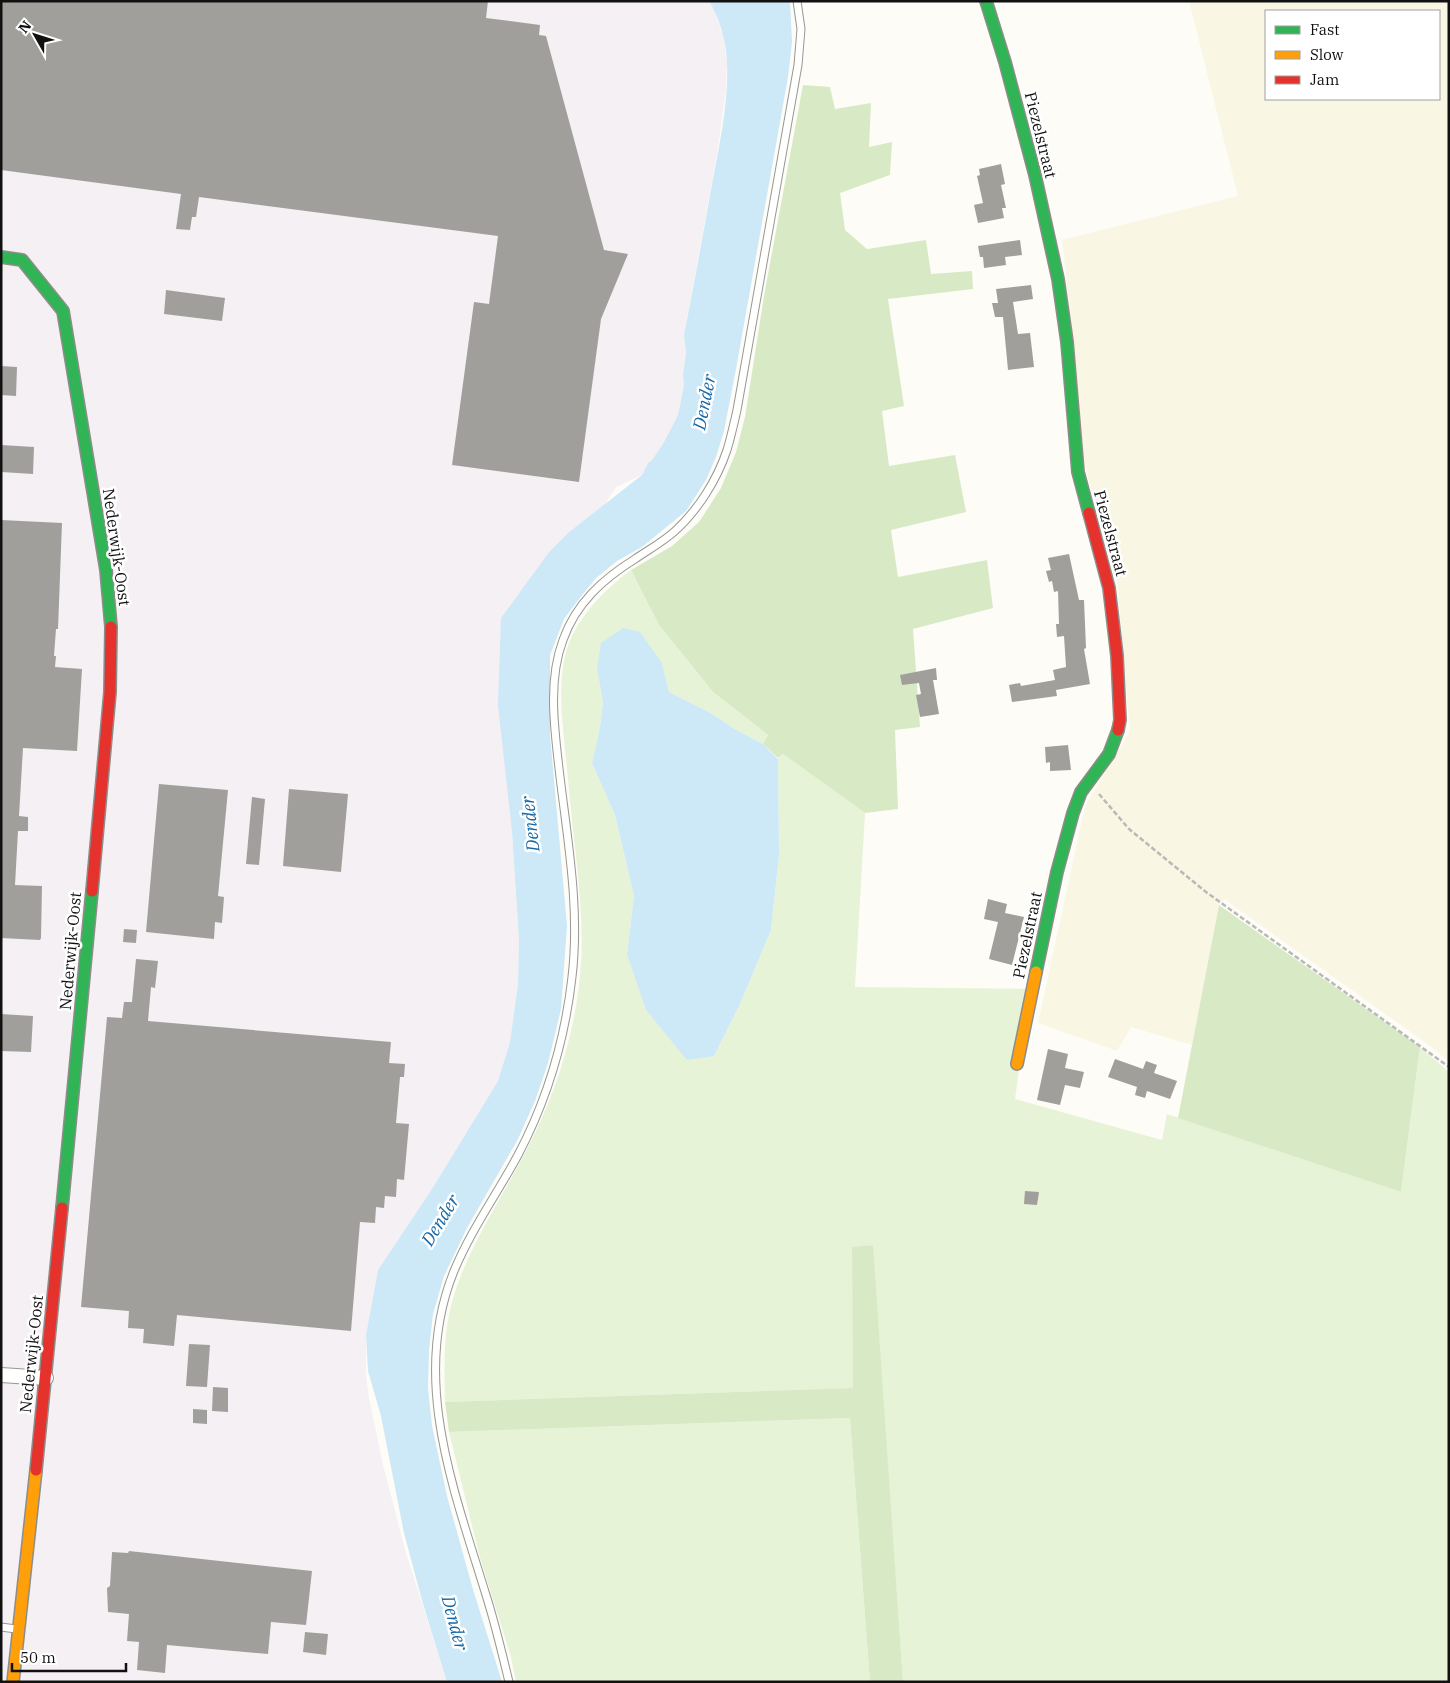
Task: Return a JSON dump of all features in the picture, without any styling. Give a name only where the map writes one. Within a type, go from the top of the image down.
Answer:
[{"type":"street","name":"Piezelstraat","points":[[986,1],[1005,62],[1035,175],[1058,279],[1067,342],[1078,472],[1109,588],[1120,720],[1109,754],[1082,792],[1064,842],[1018,1064]]},
{"type":"street","name":"Nederwijk-Oost","points":[[1,257],[22,260],[63,310],[106,570],[111,633],[110,692],[46,1378],[13,1682]]},
{"type":"street","points":[[1,1376],[46,1378]]},
{"type":"lane","points":[[510,1682],[487,1597],[455,1492],[440,1429],[435,1370],[441,1317],[451,1281],[463,1252],[518,1156],[548,1088],[566,1016],[572,977],[575,930],[572,875],[555,728],[554,703],[557,656],[571,620],[585,600],[611,575],[672,534],[688,518],[714,480],[727,450],[737,410],[798,65],[800,29],[797,1]]},
{"type":"lane","points":[[1,1627],[19,1629]]},
{"type":"path","points":[[1087,783],[1103,798],[1129,829],[1206,892],[1449,1067]]},
{"type":"shaded area","points":[[1,1],[709,1],[715,12],[723,37],[727,63],[726,90],[717,154],[684,335],[686,353],[683,375],[684,385],[678,415],[663,444],[648,463],[642,475],[616,487],[604,506],[568,533],[550,551],[512,831],[519,940],[518,984],[510,1042],[498,1081],[432,1189],[378,1270],[366,1335],[366,1375],[369,1398],[383,1465],[406,1553],[447,1682],[1,1682]]},
{"type":"shaded area","points":[[1189,1],[1449,1],[1449,1062],[1433,1048],[1224,899],[1219,905],[1192,1045],[1131,1027],[1117,1051],[1038,1023],[1085,806],[1130,731],[1117,582],[1083,459],[1074,349],[1062,240],[1238,196]]},
{"type":"green space","points":[[803,85],[830,87],[835,109],[871,103],[869,147],[892,142],[890,175],[840,193],[845,230],[867,249],[926,240],[931,274],[972,271],[973,289],[888,299],[904,406],[882,411],[889,466],[955,455],[966,512],[891,530],[898,577],[987,560],[993,608],[913,629],[920,727],[895,730],[898,809],[865,813],[783,754],[778,758],[763,744],[768,735],[713,692],[659,625],[631,570],[672,546],[699,522],[721,488],[736,452],[745,417],[764,296]]},
{"type":"green space","points":[[631,570],[659,625],[713,692],[768,735],[763,744],[738,731],[709,712],[669,692],[662,663],[597,669],[603,702],[592,763],[615,815],[634,896],[627,954],[714,1056],[740,1004],[771,930],[779,855],[778,759],[783,754],[865,813],[855,987],[1030,989],[1015,1099],[1162,1140],[1167,1114],[1401,1192],[1420,1047],[1449,1072],[1449,1682],[903,1682],[872,1245],[852,1248],[854,1388],[445,1402],[446,1333],[455,1292],[469,1257],[525,1153],[546,1108],[570,1037],[579,988],[582,951],[580,901],[561,701],[561,684],[566,651],[572,636],[590,608],[605,591]]},
{"type":"green space","points":[[1219,905],[1420,1047],[1401,1192],[1178,1118]]},
{"type":"green space","points":[[873,1245],[903,1682],[870,1682],[850,1418],[449,1432],[445,1402],[853,1388],[852,1247]]},
{"type":"green space","points":[[850,1418],[870,1682],[516,1682],[511,1657],[480,1558],[449,1432]]},
{"type":"water","name":"Dender","points":[[709,1],[790,1],[792,42],[788,77],[736,369],[724,431],[716,457],[706,480],[686,511],[642,547],[617,561],[596,578],[564,619],[550,655],[550,735],[567,926],[561,1009],[548,1063],[535,1101],[518,1139],[467,1228],[444,1276],[433,1314],[429,1350],[428,1388],[432,1426],[447,1496],[472,1586],[502,1682],[447,1682],[404,1533],[381,1416],[368,1371],[366,1335],[378,1270],[432,1189],[498,1081],[510,1042],[518,984],[519,940],[512,831],[498,705],[501,618],[550,551],[568,533],[642,475],[648,463],[663,444],[678,415],[684,385],[683,375],[686,353],[684,335],[725,108],[727,63],[725,47],[722,31]]},
{"type":"water","points":[[623,628],[640,632],[662,663],[669,692],[709,712],[738,731],[763,744],[778,759],[779,855],[771,930],[740,1004],[714,1056],[687,1060],[646,1010],[627,954],[634,896],[615,815],[592,763],[603,702],[597,669],[601,643]]},
{"type":"building","points":[[1,1],[488,1],[486,18],[540,25],[539,35],[546,36],[604,250],[628,254],[601,319],[579,482],[452,465],[474,302],[489,304],[498,236],[199,197],[196,217],[192,217],[190,230],[176,229],[181,194],[1,170]]},
{"type":"building","points":[[1001,164],[1005,184],[1001,185],[1006,208],[1002,208],[1004,218],[978,223],[974,205],[983,203],[977,176],[980,175],[979,169]]},
{"type":"building","points":[[1020,240],[1022,255],[1005,257],[1006,265],[984,268],[983,257],[980,257],[978,246]]},
{"type":"building","points":[[1031,285],[1033,299],[1013,302],[1018,334],[1030,333],[1034,367],[1008,370],[1003,317],[995,317],[992,303],[998,303],[996,289]]},
{"type":"building","points":[[166,290],[225,298],[222,321],[164,314]]},
{"type":"building","points":[[1,366],[17,367],[16,396],[1,395]]},
{"type":"building","points":[[1,445],[34,447],[33,474],[1,472]]},
{"type":"building","points":[[1,520],[62,523],[58,629],[56,629],[54,656],[56,656],[55,667],[82,669],[77,751],[23,748],[19,816],[28,817],[28,831],[18,831],[15,885],[42,886],[40,940],[1,938]]},
{"type":"building","points":[[1069,554],[1079,600],[1084,600],[1086,648],[1084,649],[1090,684],[1056,690],[1057,696],[1012,702],[1009,685],[1020,683],[1021,686],[1055,680],[1053,670],[1066,667],[1064,636],[1057,637],[1056,624],[1059,624],[1058,591],[1054,592],[1052,581],[1049,582],[1046,571],[1051,570],[1048,558]]},
{"type":"building","points":[[936,668],[937,680],[933,680],[939,714],[920,717],[916,695],[921,694],[919,683],[902,685],[900,675]]},
{"type":"building","points":[[1068,745],[1071,770],[1050,771],[1050,762],[1046,763],[1045,747]]},
{"type":"building","points":[[159,784],[228,790],[218,896],[224,897],[222,923],[215,922],[214,939],[146,932]]},
{"type":"building","points":[[289,789],[348,794],[341,872],[283,866]]},
{"type":"building","points":[[252,797],[265,799],[259,865],[246,864]]},
{"type":"building","points":[[988,899],[1007,904],[1005,913],[1024,917],[1012,965],[989,959],[998,922],[984,919]]},
{"type":"building","points":[[124,929],[137,930],[136,943],[123,942]]},
{"type":"building","points":[[136,959],[158,961],[155,988],[151,987],[148,1021],[391,1042],[389,1063],[405,1064],[404,1077],[400,1077],[396,1123],[409,1124],[404,1180],[397,1179],[396,1197],[385,1196],[384,1208],[376,1207],[375,1223],[360,1222],[351,1331],[177,1315],[174,1346],[143,1343],[144,1329],[128,1328],[129,1311],[81,1307],[107,1017],[122,1018],[124,1002],[132,1002]]},
{"type":"building","points":[[1,1014],[33,1016],[31,1052],[1,1051]]},
{"type":"building","points":[[1048,1049],[1068,1054],[1065,1068],[1084,1072],[1080,1088],[1065,1085],[1060,1105],[1037,1100]]},
{"type":"building","points":[[1115,1059],[1143,1069],[1146,1061],[1157,1065],[1154,1073],[1177,1081],[1170,1099],[1147,1091],[1145,1098],[1135,1095],[1137,1087],[1108,1077]]},
{"type":"building","points":[[1025,1191],[1039,1192],[1037,1205],[1024,1204]]},
{"type":"building","points":[[189,1344],[210,1345],[207,1387],[186,1386]]},
{"type":"building","points":[[213,1387],[228,1388],[228,1412],[212,1411]]},
{"type":"building","points":[[193,1409],[207,1410],[207,1424],[193,1423]]},
{"type":"building","points":[[129,1551],[312,1571],[306,1625],[271,1622],[268,1654],[167,1645],[165,1673],[137,1670],[139,1642],[127,1641],[129,1614],[108,1612],[107,1588],[110,1586],[112,1552],[128,1553]]},
{"type":"building","points":[[305,1632],[328,1634],[326,1655],[303,1652]]},
{"type":"traffic: fast","points":[[986,1],[1005,62],[1035,175],[1058,279],[1067,342],[1078,472],[1089,513]]},
{"type":"traffic: fast","points":[[1,257],[22,260],[63,311],[106,570],[111,627]]},
{"type":"traffic: fast","points":[[1036,972],[1057,872],[1073,813],[1081,792],[1109,754],[1118,730]]},
{"type":"traffic: fast","points":[[62,1208],[92,891]]},
{"type":"traffic: slow","points":[[1017,1064],[1036,972]]},
{"type":"traffic: slow","points":[[13,1682],[36,1470]]},
{"type":"traffic: jam","points":[[1089,513],[1109,588],[1117,656],[1120,720],[1118,730]]},
{"type":"traffic: jam","points":[[92,891],[110,692],[111,627]]},
{"type":"traffic: jam","points":[[36,1470],[62,1208]]}]
